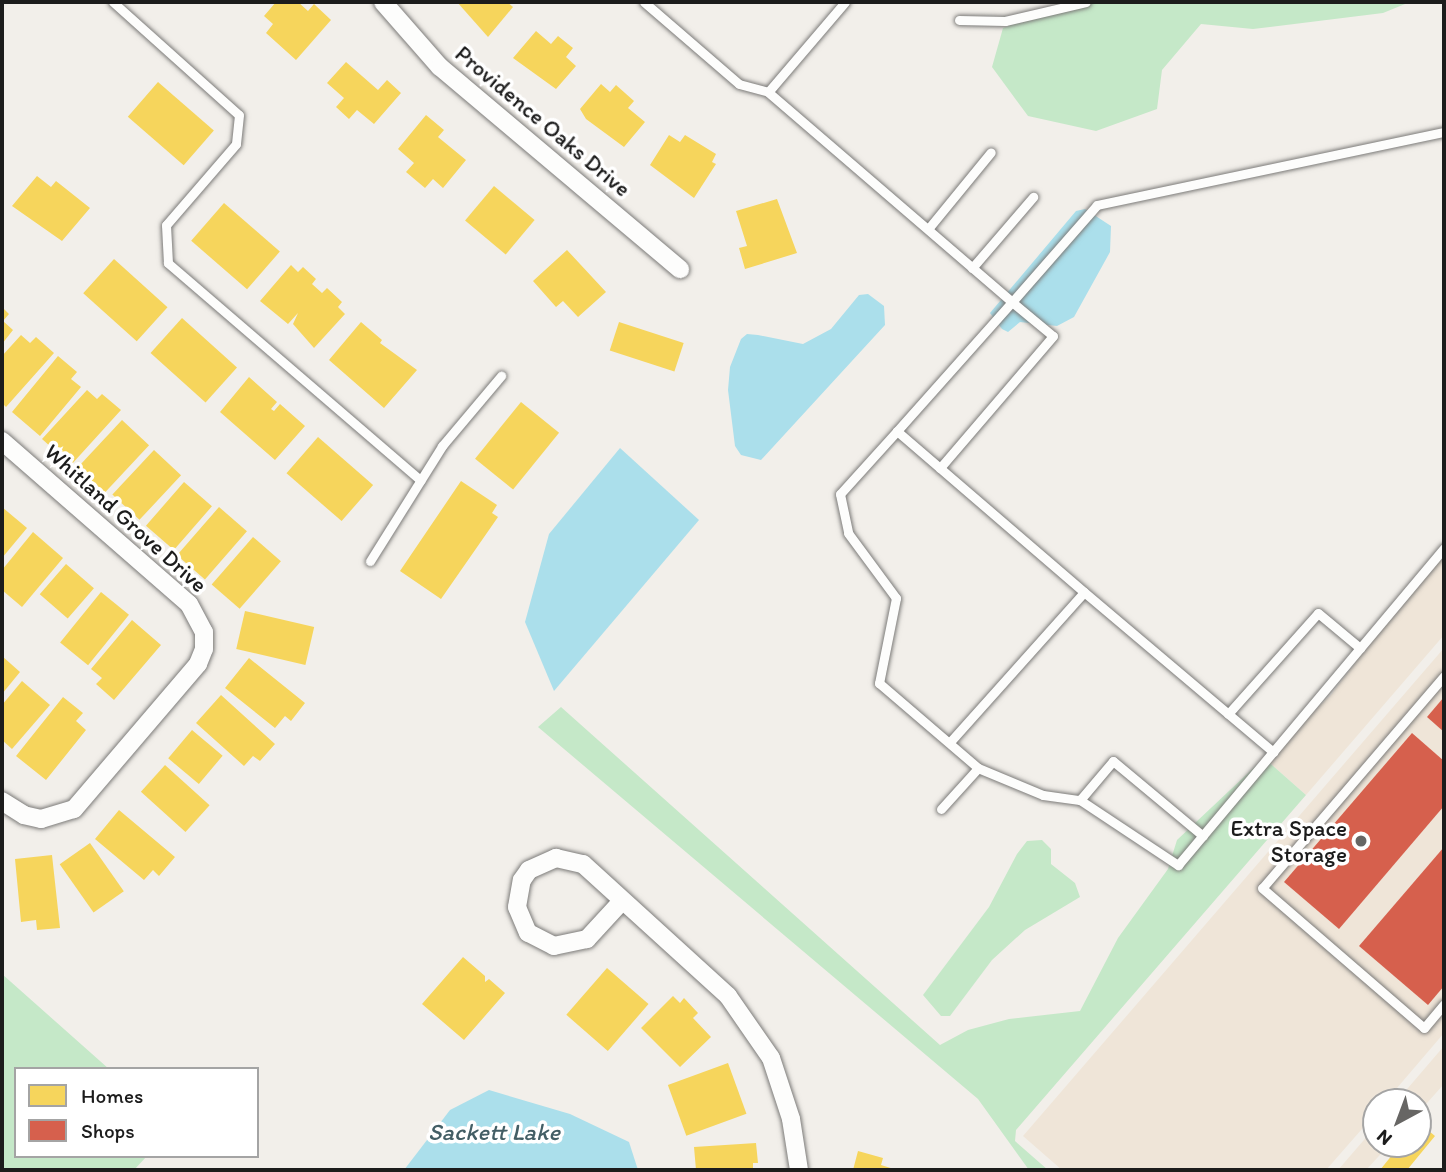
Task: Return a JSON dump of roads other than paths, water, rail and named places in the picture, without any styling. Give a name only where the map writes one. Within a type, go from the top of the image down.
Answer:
[{"type":"street","name":"Providence Oaks Drive","points":[[383,2],[440,67],[680,269]]},
{"type":"street","name":"Whitland Grove Drive","points":[[2,441],[189,604],[204,632],[204,649],[198,664],[74,809],[41,819],[2,801]]},
{"type":"street","points":[[622,901],[587,939],[554,946],[528,933],[517,907],[522,880],[529,870],[556,858],[583,863],[728,996],[752,1027],[782,1086],[799,1170]]},
{"type":"lane","points":[[113,2],[239,116],[236,144],[166,225],[168,263],[420,480]]},
{"type":"lane","points":[[644,2],[739,84],[768,92],[1053,337],[940,468]]},
{"type":"lane","points":[[768,92],[845,2]]},
{"type":"lane","points":[[958,20],[1005,20],[1086,2]]},
{"type":"lane","points":[[1444,132],[1097,205],[840,494],[841,516],[848,533],[896,598],[879,683],[978,768],[1043,795],[1080,800],[1178,865],[1444,548]]},
{"type":"lane","points":[[928,229],[991,152]]},
{"type":"lane","points":[[972,268],[1033,197]]},
{"type":"lane","points":[[369,561],[420,480],[500,376]]},
{"type":"lane","points":[[897,430],[1273,752]]},
{"type":"lane","points":[[950,742],[1084,592]]},
{"type":"lane","points":[[1228,714],[1318,613],[1360,648]]},
{"type":"lane","points":[[1444,676],[1262,888],[1424,1028],[1444,1004]]},
{"type":"lane","points":[[1080,800],[1112,761],[1203,836]]},
{"type":"lane","points":[[941,809],[978,768]]},
{"type":"water","points":[[1085,209],[1111,226],[1110,252],[1074,317],[1057,326],[1020,322],[1008,332],[1002,329],[990,313],[1076,211]]},
{"type":"water","points":[[868,294],[884,306],[885,325],[761,460],[741,455],[735,446],[728,390],[730,367],[741,339],[747,334],[803,344],[831,329],[859,295]]},
{"type":"water","points":[[620,448],[699,520],[554,691],[525,622],[549,534]]},
{"type":"water","name":"Sackett Lake","points":[[489,1090],[570,1114],[629,1142],[638,1170],[404,1170],[450,1110]]},
{"type":"place","name":"Extra Space Storage","points":[[1361,841]]}]
